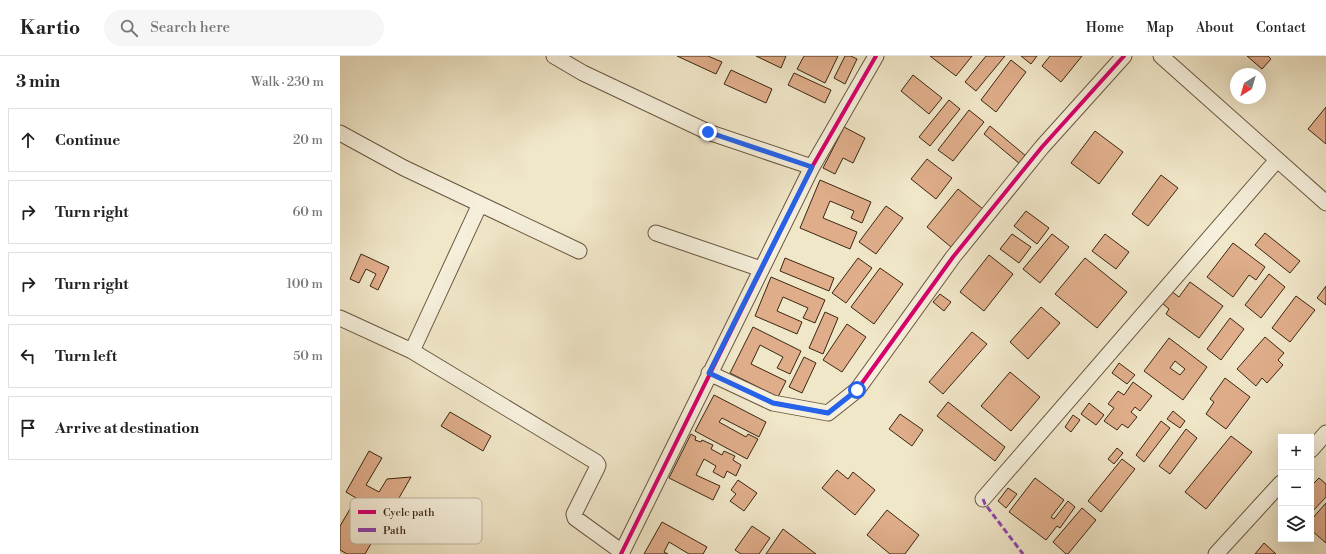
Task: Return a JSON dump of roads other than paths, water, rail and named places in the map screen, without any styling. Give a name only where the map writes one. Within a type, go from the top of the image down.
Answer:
[{"type":"street","points":[[554,56],[583,73],[708,132],[812,167]]},
{"type":"street","points":[[340,318],[412,351],[596,462],[598,465],[597,468],[574,514],[574,518],[621,553],[812,167],[876,56]]},
{"type":"street","points":[[709,373],[773,403],[828,413],[857,390],[953,257],[1042,147],[1124,56]]},
{"type":"street","points":[[1161,56],[1326,202]]},
{"type":"street","points":[[340,133],[404,168],[579,251]]},
{"type":"street","points":[[983,499],[1277,160]]},
{"type":"street","points":[[412,351],[480,204]]},
{"type":"street","points":[[656,233],[761,269]]},
{"type":"street","points":[[1314,447],[1326,433]]},
{"type":"street","points":[[1216,554],[1278,486]]}]
